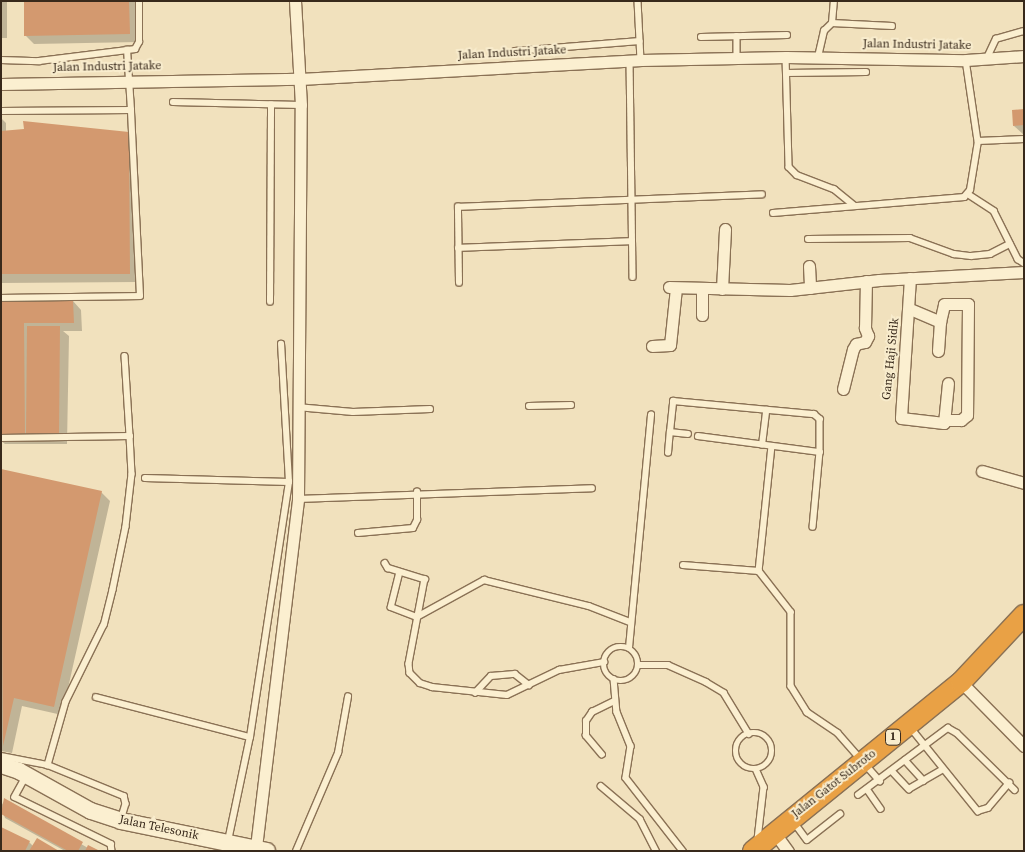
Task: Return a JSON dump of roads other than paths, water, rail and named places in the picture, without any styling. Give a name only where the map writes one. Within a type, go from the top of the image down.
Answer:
[{"type":"highway","name":"Jalan Gatot Subroto","points":[[756,850],[791,818],[961,682],[1024,614]]},
{"type":"street","points":[[262,849],[298,499],[300,79],[295,1]]},
{"type":"street","name":"Jalan Industri Jatake","points":[[1,84],[129,80],[300,79],[635,60],[818,57],[966,60],[1024,56]]},
{"type":"street","points":[[722,289],[725,229]]},
{"type":"street","points":[[809,266],[810,288]]},
{"type":"street","points":[[652,346],[670,345],[672,287],[702,289],[810,288],[866,281],[1024,272]]},
{"type":"street","name":"Gang Haji Sidik","points":[[910,278],[910,308],[900,417],[940,425],[944,420]]},
{"type":"street","points":[[843,389],[853,349],[856,344],[865,342],[868,336],[865,328],[866,281]]},
{"type":"street","points":[[702,289],[702,315]]},
{"type":"street","points":[[938,352],[940,322],[944,304],[968,304],[967,415],[961,420],[944,420],[948,383]]},
{"type":"street","points":[[910,308],[940,322]]},
{"type":"street","points":[[982,471],[1024,483]]},
{"type":"street","points":[[961,682],[1024,746]]},
{"type":"street","name":"Jalan Telesonik","points":[[1,765],[27,775],[90,811],[121,821],[262,849]]},
{"type":"street","points":[[774,832],[788,851]]},
{"type":"lane","points":[[1,60],[39,61],[135,49],[138,45],[139,1]]},
{"type":"lane","points":[[633,277],[632,198],[635,60],[640,41],[638,1]]},
{"type":"lane","points":[[818,57],[824,31],[832,23],[834,1]]},
{"type":"lane","points":[[832,23],[892,26]]},
{"type":"lane","points":[[987,58],[996,38],[1024,31]]},
{"type":"lane","points":[[701,37],[787,35]]},
{"type":"lane","points":[[737,36],[737,58]]},
{"type":"lane","points":[[515,51],[640,41]]},
{"type":"lane","points":[[1,298],[140,296],[127,50]]},
{"type":"lane","points":[[786,57],[790,170],[834,189],[854,205]]},
{"type":"lane","points":[[966,60],[978,141],[968,194]]},
{"type":"lane","points":[[786,73],[866,72]]},
{"type":"lane","points":[[173,102],[300,105]]},
{"type":"lane","points":[[270,302],[271,105]]},
{"type":"lane","points":[[1,111],[131,110]]},
{"type":"lane","points":[[978,141],[1024,138]]},
{"type":"lane","points":[[459,283],[458,207],[632,198],[762,194]]},
{"type":"lane","points":[[773,213],[958,198],[968,194]]},
{"type":"lane","points":[[968,194],[994,212],[1010,244],[1024,263]]},
{"type":"lane","points":[[808,239],[910,238],[954,254],[971,256],[990,254],[1010,244]]},
{"type":"lane","points":[[458,248],[632,241]]},
{"type":"lane","points":[[228,842],[250,737],[290,482],[282,344]]},
{"type":"lane","points":[[48,765],[66,702],[104,625],[126,527],[131,482],[125,356]]},
{"type":"lane","points":[[668,453],[673,401],[817,414],[820,419],[820,452],[813,527]]},
{"type":"lane","points":[[530,406],[571,404]]},
{"type":"lane","points":[[297,407],[353,412],[430,409]]},
{"type":"lane","points":[[762,445],[766,410]]},
{"type":"lane","points":[[629,648],[618,647],[608,652],[604,662],[608,675],[614,679],[633,676],[638,665],[637,658],[629,648],[630,622],[651,415]]},
{"type":"lane","points":[[670,432],[688,434]]},
{"type":"lane","points":[[1,438],[130,436]]},
{"type":"lane","points":[[698,436],[820,452]]},
{"type":"lane","points":[[772,446],[759,571],[791,612],[793,688],[806,712],[838,733],[880,781]]},
{"type":"lane","points":[[145,478],[290,482]]},
{"type":"lane","points":[[298,499],[417,492],[592,488]]},
{"type":"lane","points":[[358,533],[413,528],[417,520],[417,492]]},
{"type":"lane","points":[[385,564],[400,572],[424,577],[409,664],[410,673],[420,683],[432,687],[475,693],[507,695],[558,670],[604,662]]},
{"type":"lane","points":[[683,565],[759,571]]},
{"type":"lane","points":[[400,572],[391,607],[417,617],[484,580],[589,606],[630,622]]},
{"type":"lane","points":[[638,665],[668,665],[706,682],[724,693],[749,734]]},
{"type":"lane","points":[[475,693],[491,676],[515,674],[529,685]]},
{"type":"lane","points":[[614,679],[615,701],[630,741],[626,778],[683,851]]},
{"type":"lane","points":[[96,697],[250,737]]},
{"type":"lane","points":[[296,851],[338,753],[348,697]]},
{"type":"lane","points":[[602,755],[586,736],[586,722],[592,712],[615,701]]},
{"type":"lane","points":[[908,725],[978,811],[988,808],[1009,783]]},
{"type":"lane","points":[[858,795],[880,781],[941,731],[952,729],[1015,790]]},
{"type":"lane","points":[[756,769],[765,765],[771,757],[772,747],[767,739],[759,734],[749,734],[741,738],[736,755],[740,763],[756,769],[761,777],[764,799],[756,850]]},
{"type":"lane","points":[[1,756],[48,765],[124,796],[126,804],[121,821]]},
{"type":"lane","points":[[905,760],[924,781]]},
{"type":"lane","points":[[892,771],[906,788],[924,781],[944,769]]},
{"type":"lane","points":[[27,775],[15,797],[111,844],[112,851]]},
{"type":"lane","points":[[601,786],[640,819],[656,851]]},
{"type":"lane","points":[[867,790],[881,809]]},
{"type":"lane","points":[[791,818],[807,840],[840,814]]}]
